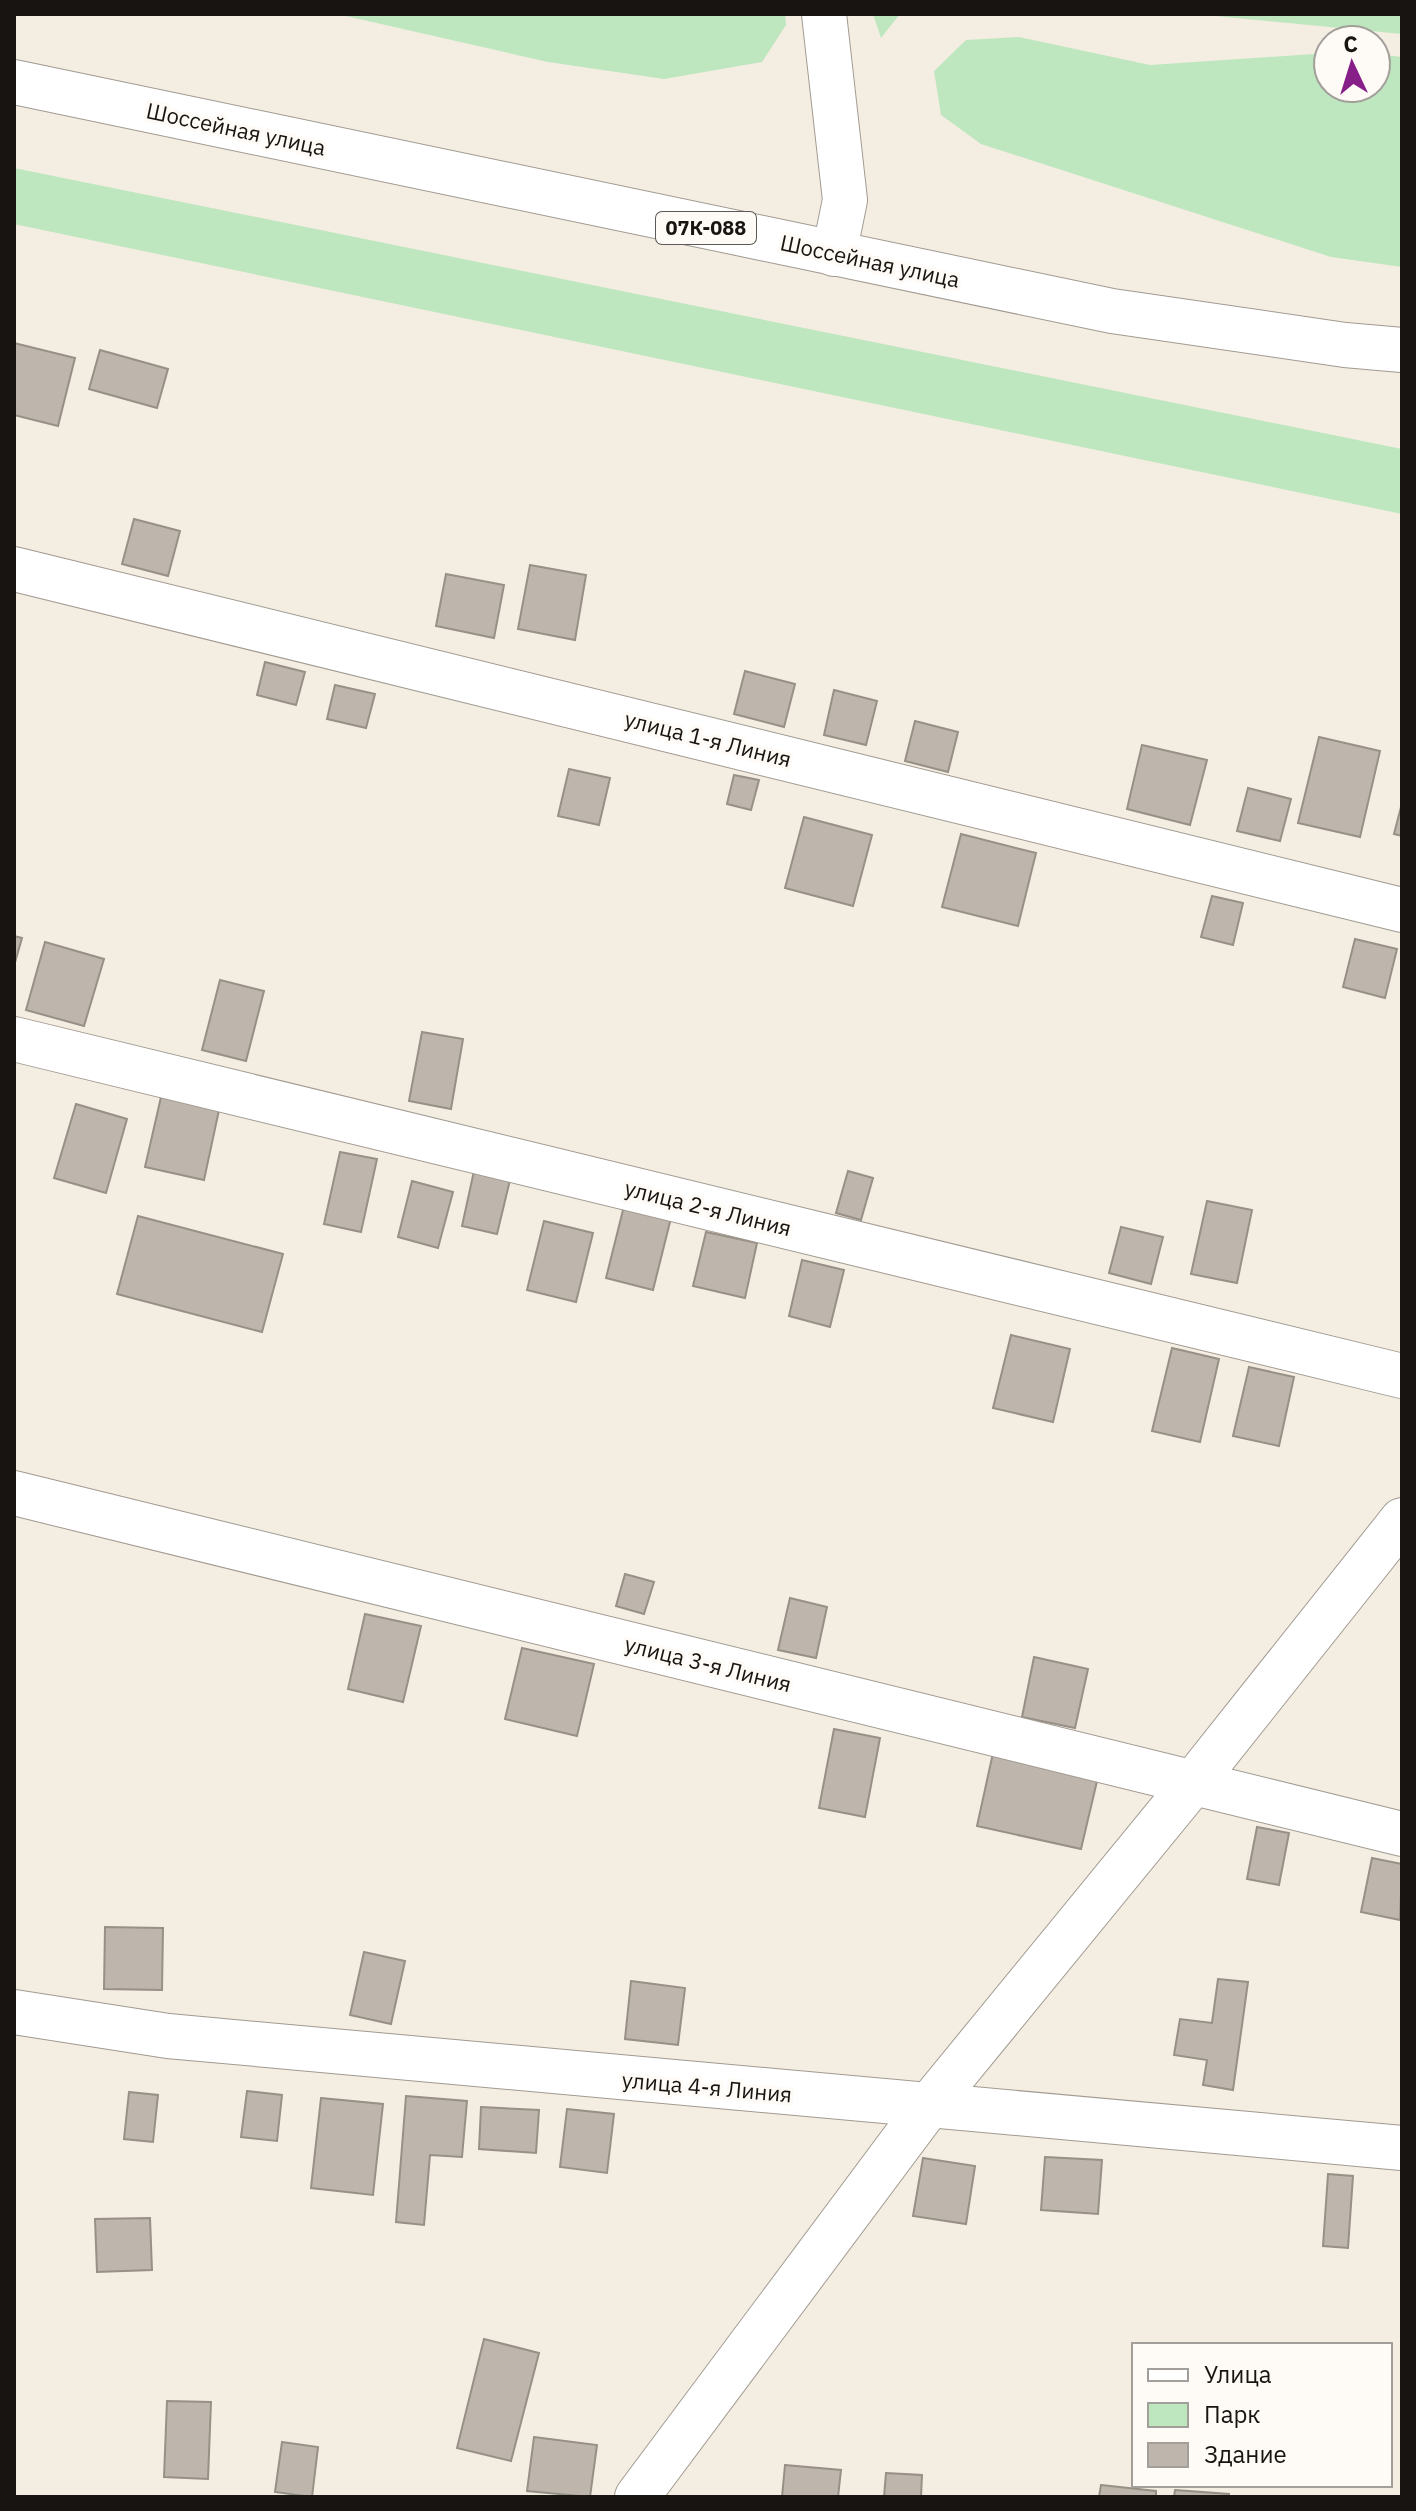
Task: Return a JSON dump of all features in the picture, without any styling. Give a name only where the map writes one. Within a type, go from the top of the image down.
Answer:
[{"type":"street","points":[[824,14],[845,200],[834,254]]},
{"type":"street","name":"Шоссейная улица","points":[[14,82],[1112,311],[1345,345],[1402,350]]},
{"type":"street","name":"улица 1-я Линия","points":[[14,569],[1402,910]]},
{"type":"street","name":"улица 2-я Линия","points":[[14,1039],[1402,1376]]},
{"type":"street","name":"улица 3-я Линия","points":[[14,1493],[1402,1834]]},
{"type":"street","points":[[637,2497],[927,2108],[1193,1783],[1402,1520]]},
{"type":"street","name":"улица 4-я Линия","points":[[14,2012],[168,2036],[927,2108],[1402,2148]]},
{"type":"green space","points":[[337,14],[785,14],[786,25],[762,62],[664,79],[548,62]]},
{"type":"green space","points":[[873,14],[900,14],[881,38]]},
{"type":"green space","points":[[1195,14],[1402,14],[1402,34],[1392,33],[1392,24],[1312,25]]},
{"type":"green space","points":[[1019,37],[1150,65],[1312,54],[1312,104],[1392,104],[1392,56],[1402,57],[1402,267],[1331,257],[981,144],[941,115],[934,71],[966,40]]},
{"type":"green space","points":[[14,168],[1402,449],[1402,514],[14,224]]},
{"type":"building","points":[[14,343],[75,358],[58,426],[14,415]]},
{"type":"building","points":[[100,350],[168,369],[157,408],[89,389]]},
{"type":"building","points":[[134,519],[180,531],[168,576],[122,564]]},
{"type":"building","points":[[530,565],[586,575],[575,640],[518,629]]},
{"type":"building","points":[[446,574],[504,585],[494,638],[436,626]]},
{"type":"building","points":[[265,662],[305,672],[296,705],[257,695]]},
{"type":"building","points":[[745,671],[795,684],[784,727],[734,714]]},
{"type":"building","points":[[335,685],[375,694],[366,728],[327,719]]},
{"type":"building","points":[[834,690],[877,701],[866,745],[824,735]]},
{"type":"building","points":[[915,721],[958,732],[948,772],[905,761]]},
{"type":"building","points":[[1319,737],[1380,751],[1360,837],[1298,823]]},
{"type":"building","points":[[1142,745],[1207,760],[1190,825],[1127,809]]},
{"type":"building","points":[[569,769],[610,778],[599,825],[558,816]]},
{"type":"building","points":[[734,775],[759,780],[751,810],[727,804]]},
{"type":"building","points":[[1248,788],[1291,799],[1280,841],[1237,831]]},
{"type":"building","points":[[1402,803],[1402,836],[1394,834]]},
{"type":"building","points":[[804,817],[872,835],[853,906],[785,888]]},
{"type":"building","points":[[961,834],[1036,853],[1018,926],[942,907]]},
{"type":"building","points":[[1212,896],[1243,903],[1233,945],[1201,937]]},
{"type":"building","points":[[14,936],[22,938],[14,966]]},
{"type":"building","points":[[1355,939],[1397,949],[1385,998],[1343,987]]},
{"type":"building","points":[[45,942],[104,959],[84,1026],[26,1010]]},
{"type":"building","points":[[220,980],[264,991],[246,1061],[202,1050]]},
{"type":"building","points":[[422,1032],[463,1039],[451,1109],[409,1101]]},
{"type":"building","points":[[161,1097],[219,1110],[204,1180],[145,1167]]},
{"type":"building","points":[[76,1104],[127,1119],[106,1193],[54,1178]]},
{"type":"building","points":[[340,1152],[377,1159],[361,1232],[324,1224]]},
{"type":"building","points":[[474,1171],[510,1180],[497,1234],[462,1226]]},
{"type":"building","points":[[848,1171],[873,1178],[861,1220],[836,1213]]},
{"type":"building","points":[[412,1181],[453,1192],[438,1248],[398,1237]]},
{"type":"building","points":[[1207,1201],[1252,1210],[1237,1283],[1191,1274]]},
{"type":"building","points":[[624,1206],[671,1218],[653,1290],[606,1278]]},
{"type":"building","points":[[138,1216],[283,1254],[262,1332],[117,1294]]},
{"type":"building","points":[[544,1221],[593,1233],[576,1302],[527,1290]]},
{"type":"building","points":[[1121,1227],[1163,1237],[1151,1284],[1109,1273]]},
{"type":"building","points":[[706,1232],[757,1243],[745,1298],[693,1286]]},
{"type":"building","points":[[802,1260],[844,1270],[830,1327],[789,1316]]},
{"type":"building","points":[[1011,1335],[1070,1349],[1053,1422],[993,1408]]},
{"type":"building","points":[[1172,1348],[1219,1359],[1200,1442],[1152,1431]]},
{"type":"building","points":[[1249,1367],[1294,1377],[1279,1446],[1233,1436]]},
{"type":"building","points":[[625,1574],[654,1582],[644,1614],[616,1606]]},
{"type":"building","points":[[790,1598],[827,1607],[816,1658],[778,1650]]},
{"type":"building","points":[[365,1614],[421,1626],[403,1702],[348,1689]]},
{"type":"building","points":[[522,1648],[594,1664],[577,1736],[505,1719]]},
{"type":"building","points":[[1034,1657],[1088,1669],[1075,1728],[1022,1717]]},
{"type":"building","points":[[834,1729],[880,1738],[865,1817],[819,1808]]},
{"type":"building","points":[[993,1753],[1098,1777],[1081,1849],[977,1826]]},
{"type":"building","points":[[1257,1827],[1289,1833],[1279,1885],[1247,1879]]},
{"type":"building","points":[[1372,1858],[1402,1864],[1400,1920],[1361,1912]]},
{"type":"building","points":[[105,1927],[163,1928],[162,1990],[104,1989]]},
{"type":"building","points":[[364,1952],[405,1961],[391,2024],[350,2015]]},
{"type":"building","points":[[1218,1979],[1248,1982],[1233,2090],[1203,2085],[1207,2060],[1174,2055],[1180,2019],[1212,2023]]},
{"type":"building","points":[[631,1981],[685,1988],[678,2045],[625,2039]]},
{"type":"building","points":[[247,2091],[282,2095],[277,2141],[241,2137]]},
{"type":"building","points":[[129,2092],[158,2095],[153,2142],[124,2139]]},
{"type":"building","points":[[406,2096],[467,2101],[462,2157],[430,2155],[424,2225],[396,2222]]},
{"type":"building","points":[[321,2098],[383,2104],[373,2195],[311,2188]]},
{"type":"building","points":[[481,2107],[539,2110],[536,2153],[479,2149]]},
{"type":"building","points":[[567,2109],[614,2114],[607,2173],[560,2167]]},
{"type":"building","points":[[1045,2157],[1102,2160],[1098,2214],[1041,2210]]},
{"type":"building","points":[[923,2158],[975,2166],[966,2224],[913,2216]]},
{"type":"building","points":[[1328,2174],[1353,2176],[1348,2248],[1323,2246]]},
{"type":"building","points":[[150,2218],[152,2270],[97,2272],[95,2219]]},
{"type":"building","points":[[484,2339],[539,2353],[511,2461],[457,2448]]},
{"type":"building","points":[[167,2401],[211,2402],[208,2479],[164,2477]]},
{"type":"building","points":[[534,2437],[597,2445],[590,2497],[527,2491]]},
{"type":"building","points":[[282,2442],[318,2447],[312,2497],[275,2492]]},
{"type":"building","points":[[785,2465],[841,2470],[838,2497],[782,2497]]},
{"type":"building","points":[[886,2473],[922,2475],[921,2497],[884,2497]]},
{"type":"building","points":[[1101,2485],[1156,2491],[1156,2497],[1099,2497]]},
{"type":"building","points":[[1175,2490],[1229,2494],[1229,2497],[1174,2497]]}]
